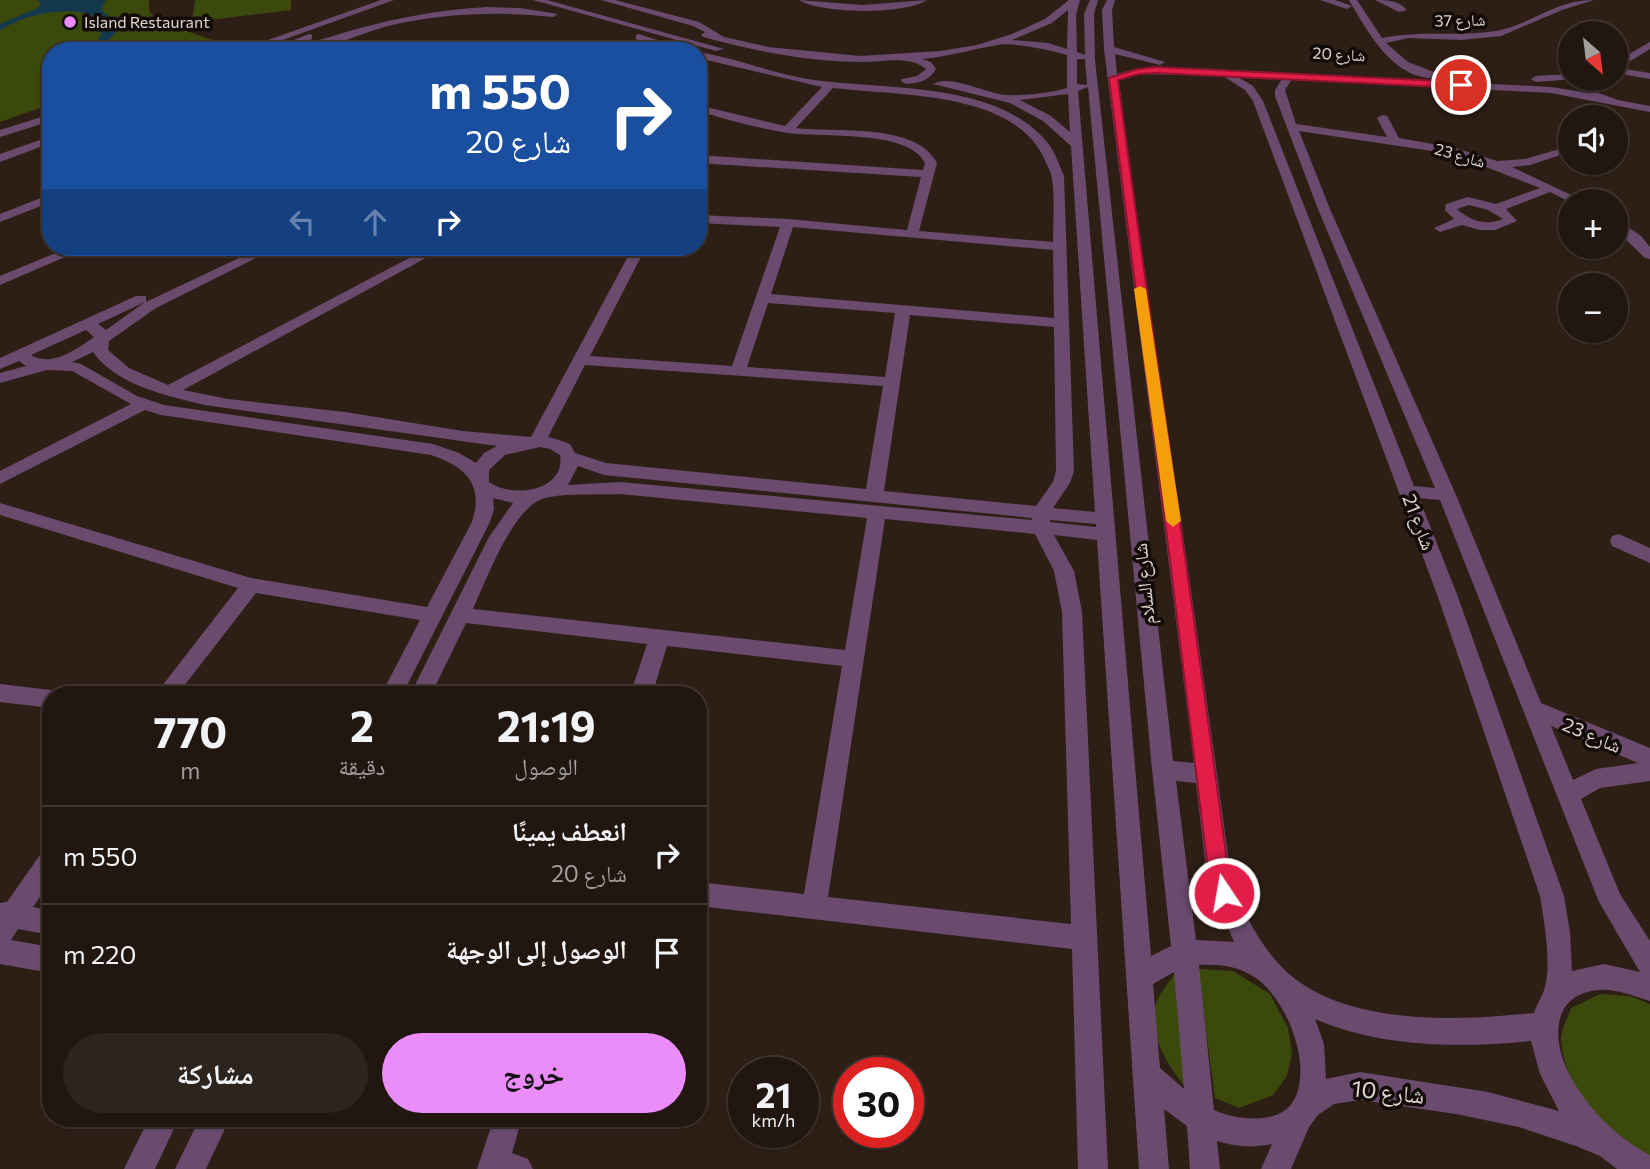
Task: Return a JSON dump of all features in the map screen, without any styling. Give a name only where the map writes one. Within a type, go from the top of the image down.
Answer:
[{"type":"street","points":[[537,0],[637,27],[680,42]]},
{"type":"street","points":[[574,0],[606,4],[652,20],[723,39],[789,54],[827,58],[905,56],[978,47],[1044,23],[1075,0]]},
{"type":"street","points":[[803,0],[864,8],[923,0]]},
{"type":"street","name":"شارع السلام","points":[[1075,0],[1071,15],[1081,57],[1093,83],[1163,769],[1185,953],[1205,1169]]},
{"type":"street","name":"شارع السلام","points":[[1094,0],[1088,13],[1073,90],[1154,1169]]},
{"type":"street","points":[[1111,0],[1107,10],[1109,49],[1150,370],[1184,595],[1219,878],[1229,908],[1244,938],[1305,1023],[1315,1064],[1303,1111],[1276,1169]]},
{"type":"street","points":[[1324,0],[1351,1]]},
{"type":"street","points":[[1379,0],[1395,4],[1402,10]]},
{"type":"street","name":"شارع 37","points":[[1371,29],[1408,35],[1494,35],[1515,29],[1548,5],[1590,0]]},
{"type":"street","points":[[1351,1],[1394,59],[1435,76]]},
{"type":"street","points":[[1351,1],[1377,55]]},
{"type":"street","points":[[606,4],[617,2],[696,24],[714,31],[723,39]]},
{"type":"street","points":[[298,42],[383,14],[467,3],[557,4]]},
{"type":"street","points":[[383,14],[392,5]]},
{"type":"street","points":[[271,42],[392,5]]},
{"type":"street","points":[[324,42],[379,23],[422,14],[477,8],[538,11],[565,16],[654,42]]},
{"type":"street","points":[[637,27],[652,20]]},
{"type":"street","name":"شارع 37","points":[[1379,41],[1408,35]]},
{"type":"street","points":[[990,44],[1034,44],[1081,57]]},
{"type":"street","points":[[1628,59],[1650,45]]},
{"type":"street","points":[[978,47],[963,54],[956,68],[967,83],[987,92]]},
{"type":"street","points":[[707,49],[805,70],[987,92],[1042,114],[1063,128],[1077,145]]},
{"type":"street","name":"شارع 20","points":[[1109,49],[1134,58],[1174,63],[1361,70],[1435,76],[1558,78]]},
{"type":"street","points":[[707,51],[788,78],[830,85],[878,87],[940,95],[998,113],[1022,126],[1041,141],[1054,158],[1058,176],[1065,471],[1041,520]]},
{"type":"street","points":[[905,56],[918,59],[931,69],[928,75],[906,82]]},
{"type":"street","points":[[1134,58],[1128,64],[1138,71]]},
{"type":"street","points":[[1628,67],[1650,70]]},
{"type":"street","points":[[1628,69],[1650,76]]},
{"type":"street","name":"شارع 20","points":[[1113,78],[1138,71],[1226,73],[1284,83],[1551,90],[1648,109]]},
{"type":"street","name":"شارع 21","points":[[1226,73],[1248,88],[1258,101],[1490,713],[1552,896],[1559,929],[1561,961],[1558,993],[1548,1007],[1544,1026]]},
{"type":"street","points":[[1539,79],[1551,85],[1551,90]]},
{"type":"street","points":[[1002,96],[1040,96],[1093,83]]},
{"type":"street","points":[[1248,88],[1284,83]]},
{"type":"street","name":"شارع 21","points":[[1284,83],[1292,126],[1334,233],[1447,495],[1611,902],[1650,964]]},
{"type":"street","points":[[788,130],[830,85]]},
{"type":"street","points":[[1589,91],[1603,99]]},
{"type":"street","points":[[707,111],[788,130],[902,141],[917,146],[927,154],[931,163],[912,234]]},
{"type":"street","points":[[1383,117],[1395,141]]},
{"type":"street","points":[[0,134],[42,120]]},
{"type":"street","name":"شارع 23","points":[[1292,126],[1334,136],[1438,147],[1494,164],[1558,192]]},
{"type":"street","points":[[0,146],[42,131]]},
{"type":"street","name":"شارع 23","points":[[1300,147],[1334,136]]},
{"type":"street","points":[[0,158],[42,142]]},
{"type":"street","points":[[1494,164],[1526,162],[1558,150]]},
{"type":"street","points":[[707,160],[928,174]]},
{"type":"street","points":[[1525,177],[1523,171],[1526,162]]},
{"type":"street","points":[[1494,209],[1550,188]]},
{"type":"street","points":[[1478,201],[1509,216],[1511,221],[1492,229],[1464,220],[1453,213],[1450,207],[1478,201]]},
{"type":"street","points":[[0,218],[42,202]]},
{"type":"street","points":[[707,219],[788,223],[1060,247]]},
{"type":"street","points":[[1440,228],[1464,220]]},
{"type":"street","points":[[738,372],[788,223]]},
{"type":"street","points":[[1308,231],[1334,233]]},
{"type":"street","points":[[1628,234],[1650,255]]},
{"type":"street","points":[[0,281],[59,256]]},
{"type":"street","points":[[0,364],[230,256]]},
{"type":"street","points":[[0,378],[77,356],[151,305],[253,256]]},
{"type":"street","points":[[169,391],[423,256]]},
{"type":"street","points":[[396,686],[481,522],[485,509],[482,466],[491,455],[505,446],[530,441],[580,360],[635,256]]},
{"type":"street","points":[[762,299],[1062,323]]},
{"type":"street","points":[[814,907],[854,659],[903,310]]},
{"type":"street","points":[[86,325],[102,334],[102,356],[109,362],[169,391],[204,400],[369,421],[443,436],[530,441],[562,448],[568,456],[569,468],[562,481],[539,494],[506,524],[424,686]]},
{"type":"street","points":[[21,356],[34,364],[76,368],[142,405],[433,450],[461,460],[495,495],[512,499],[539,494],[620,488],[876,504],[1107,526]]},
{"type":"street","points":[[580,360],[892,382]]},
{"type":"street","points":[[0,478],[142,405]]},
{"type":"street","points":[[568,456],[604,468],[876,504]]},
{"type":"street","points":[[1407,491],[1447,495]]},
{"type":"street","points":[[0,509],[251,585],[432,615]]},
{"type":"street","points":[[1041,520],[1065,571],[1070,592],[1093,1169]]},
{"type":"street","points":[[1619,541],[1650,556]]},
{"type":"street","points":[[172,686],[251,585]]},
{"type":"street","points":[[460,615],[854,659]]},
{"type":"street","points":[[644,686],[659,638]]},
{"type":"street","points":[[0,693],[42,698]]},
{"type":"street","name":"شارع 23","points":[[1534,709],[1650,758]]},
{"type":"street","points":[[1163,769],[1206,775]]},
{"type":"street","name":"شارع 23","points":[[1568,794],[1596,779],[1650,771]]},
{"type":"street","points":[[4,921],[42,872]]},
{"type":"street","points":[[707,895],[1084,938]]},
{"type":"street","points":[[4,921],[42,923]]},
{"type":"street","points":[[0,951],[42,958]]},
{"type":"street","points":[[1140,978],[1153,967],[1185,953],[1224,954],[1273,976],[1328,1012],[1361,1021],[1455,1033],[1544,1026],[1545,1048],[1553,1073],[1567,1098],[1586,1123],[1610,1146],[1642,1168]]},
{"type":"street","points":[[1558,993],[1575,981],[1599,977],[1627,980],[1650,988]]},
{"type":"street","name":"شارع 10","points":[[1148,1076],[1201,1121],[1225,1130],[1250,1133],[1273,1129],[1340,1087],[1360,1086],[1505,1109],[1577,1129],[1610,1146]]},
{"type":"street","points":[[139,1169],[160,1127]]},
{"type":"street","points":[[190,1169],[211,1127]]},
{"type":"street","points":[[501,1168],[507,1127]]},
{"type":"green space","points":[[0,0],[149,0],[149,11],[156,19],[218,42],[42,42],[42,107],[0,122]]},
{"type":"green space","points":[[195,0],[291,0],[291,10],[192,22]]},
{"type":"green space","points":[[1198,969],[1233,971],[1270,994],[1288,1028],[1292,1053],[1287,1076],[1273,1095],[1239,1108],[1215,1098]]},
{"type":"green space","points":[[1175,973],[1187,1089],[1167,1061],[1155,1030],[1156,1003]]},
{"type":"green space","points":[[1600,994],[1630,996],[1650,1004],[1650,1156],[1619,1135],[1591,1108],[1579,1093],[1564,1058],[1561,1035],[1571,1008]]},
{"type":"water","points":[[37,0],[106,0],[101,10],[115,21],[118,29],[106,42],[96,42],[102,34],[94,27],[97,18],[75,11],[62,11],[20,20],[0,31],[0,24],[38,8],[41,3]]},
{"type":"slow traffic","points":[[1140,289],[1173,521]]},
{"type":"place","name":"Island Restaurant","points":[[70,22]]},
{"type":"route","points":[[1224,893],[1219,878],[1184,595],[1150,370],[1113,78],[1138,71],[1157,70],[1461,85]]}]
